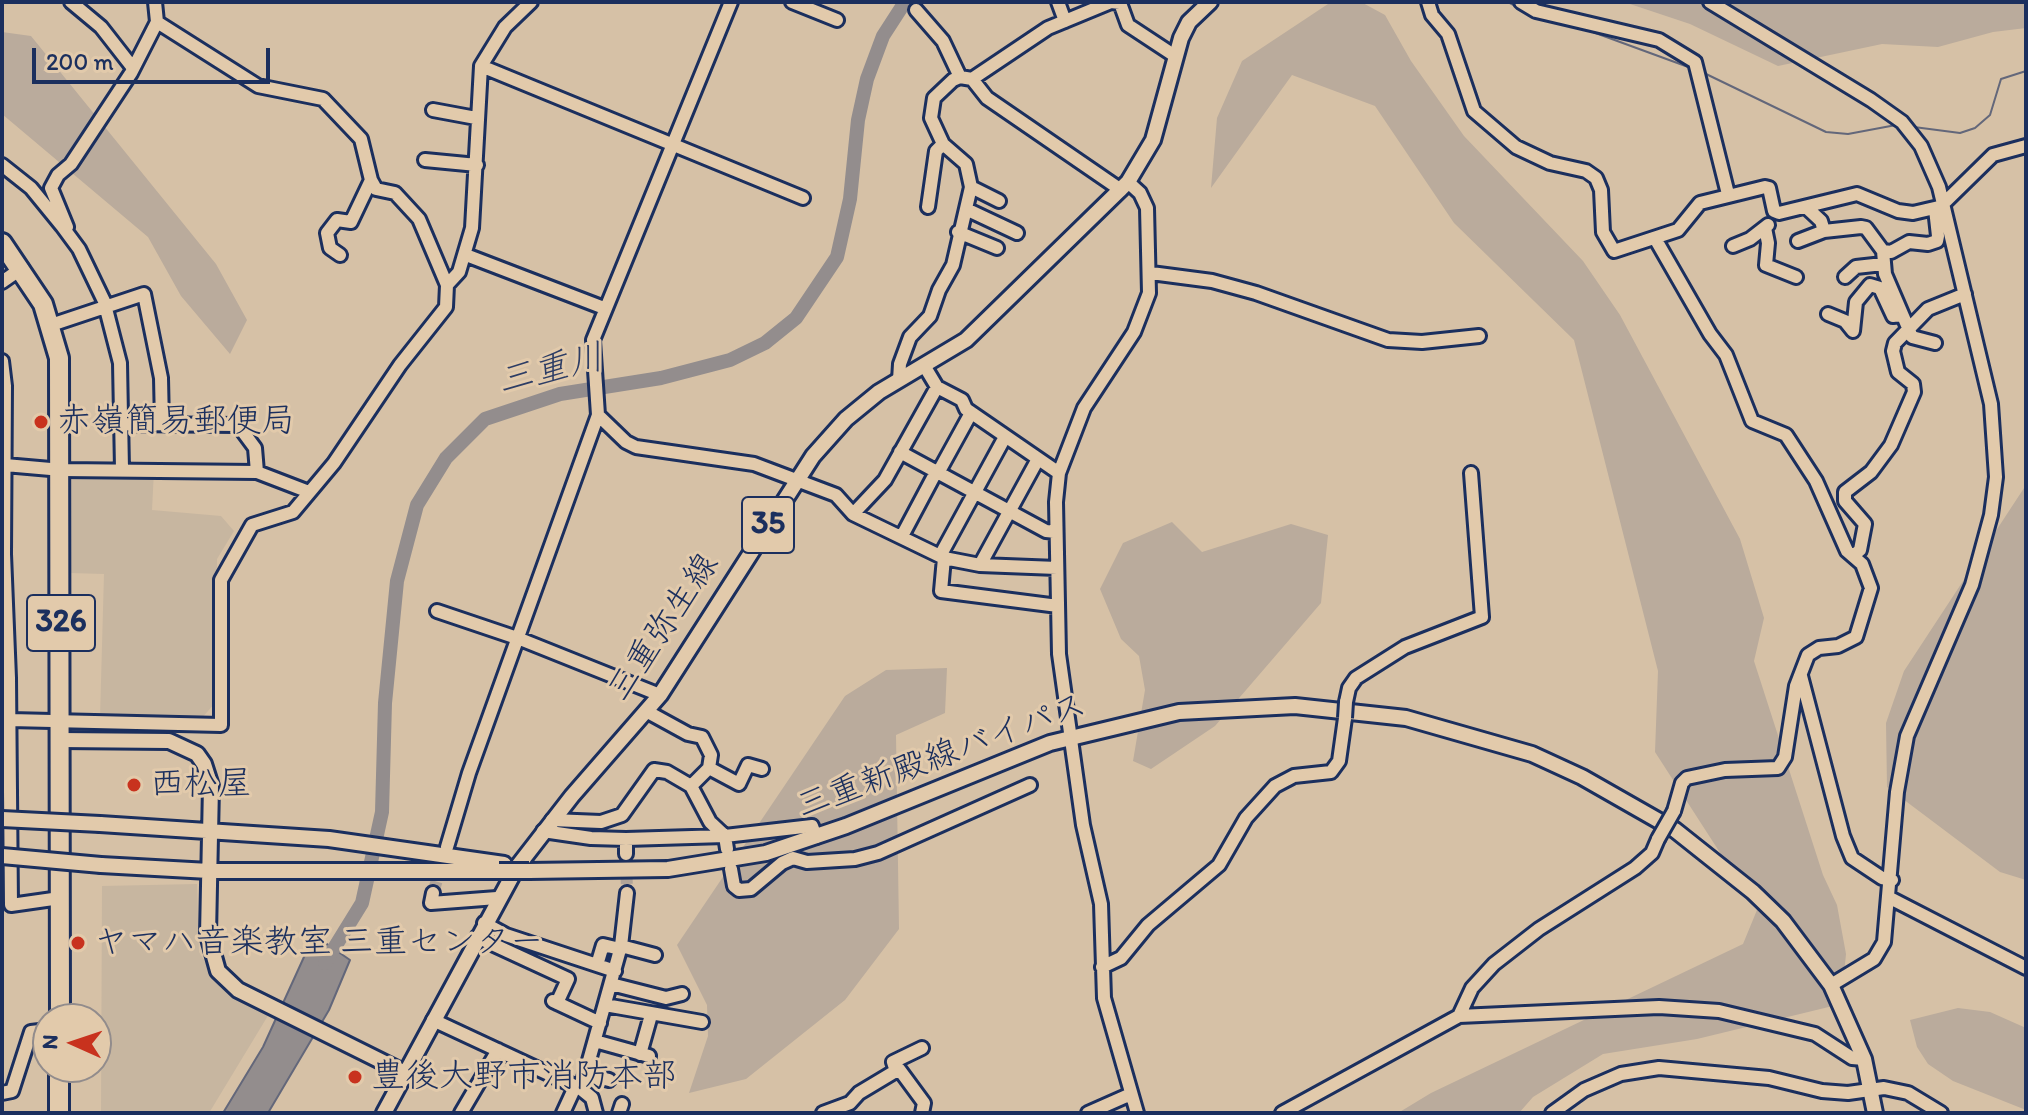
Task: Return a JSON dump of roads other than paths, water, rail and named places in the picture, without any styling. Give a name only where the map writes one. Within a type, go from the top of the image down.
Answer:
[{"type":"highway","name":"326","points":[[2,243],[22,268],[51,325],[59,358],[62,470],[60,1003]]},
{"type":"highway","points":[[59,1083],[59,1113]]},
{"type":"main road","name":"三重弥生線","points":[[384,1113],[497,898],[548,826],[660,695],[796,481],[829,436],[862,406],[899,380],[966,340],[1124,186],[1153,140],[1175,56],[1189,22],[1210,2]]},
{"type":"main road","name":"三重新殿線バイパス","points":[[210,830],[329,839],[502,867],[569,871],[683,867],[742,858],[816,837],[1071,736],[1179,712],[1295,706],[1406,718],[1492,740],[1532,754],[1582,777],[1675,830],[1783,921],[1831,985],[1864,1059],[1873,1090],[1875,1113]]},
{"type":"main road","points":[[60,731],[169,741],[190,749],[210,777],[208,935],[215,965],[233,986],[405,1073]]},
{"type":"main road","points":[[2,819],[210,830]]},
{"type":"main road","points":[[2,856],[209,871]]},
{"type":"main road","name":"三重新殿線バイパス","points":[[209,871],[391,873],[502,867]]},
{"type":"street","points":[[122,469],[120,363],[106,306],[70,237],[51,188],[58,175],[71,164],[133,68],[157,22],[155,2]]},
{"type":"street","points":[[447,285],[459,272],[466,255],[477,165],[476,121],[481,66],[505,27],[531,2]]},
{"type":"street","points":[[447,847],[469,773],[520,639],[598,410],[592,349],[604,308],[731,2]]},
{"type":"street","points":[[792,2],[837,20]]},
{"type":"street","points":[[1058,2],[1065,21]]},
{"type":"street","points":[[1428,2],[1432,15],[1448,34],[1474,111],[1516,147],[1550,163],[1586,171],[1596,178],[1609,248],[1620,251],[1656,240],[1678,230],[1700,203],[1728,194],[1769,188],[1776,212]]},
{"type":"street","points":[[1521,2],[1536,11],[1659,40],[1695,62],[1728,194]]},
{"type":"street","points":[[1710,2],[1902,122],[1932,166],[1991,404],[1996,477],[1993,502],[1972,585],[1907,736],[1897,792],[1892,880],[1884,942],[1874,959],[1831,985]]},
{"type":"street","points":[[899,380],[900,364],[910,337],[930,316],[939,290],[953,265],[958,232],[971,187],[966,164],[943,144],[931,118],[930,107],[934,98],[1048,28],[1095,5],[1120,3],[1128,25],[1175,56]]},
{"type":"street","points":[[79,4],[133,68]]},
{"type":"street","points":[[916,10],[943,41],[966,78],[987,98],[1124,186],[1140,193],[1147,208],[1151,273],[1141,320],[1084,408],[1059,473],[1056,532],[1059,654],[1083,825],[1101,904],[1102,967],[1109,1020],[1137,1113]]},
{"type":"street","points":[[10,720],[60,731],[221,725],[221,580],[252,525],[293,512],[334,463],[400,365],[446,307],[447,285],[419,219],[395,193],[376,189],[361,139],[323,99],[258,86],[157,22]]},
{"type":"street","points":[[481,66],[803,198]]},
{"type":"street","points":[[437,114],[476,121]]},
{"type":"street","points":[[928,207],[936,151],[943,144]]},
{"type":"street","points":[[1733,246],[1765,228],[1776,212],[1857,194],[1898,211],[1940,206],[1993,155],[2026,146]]},
{"type":"street","points":[[425,160],[477,165]]},
{"type":"street","points":[[2,165],[31,188],[70,237]]},
{"type":"street","points":[[340,255],[330,248],[327,233],[337,220],[351,222],[371,180]]},
{"type":"street","points":[[971,187],[999,201]]},
{"type":"street","points":[[1845,277],[1856,267],[1883,258],[1909,242],[1937,241],[1940,206]]},
{"type":"street","points":[[1806,207],[1821,221],[1824,231]]},
{"type":"street","points":[[966,209],[1017,233]]},
{"type":"street","points":[[1765,228],[1768,243],[1766,265],[1796,277]]},
{"type":"street","points":[[1798,241],[1824,231],[1866,228],[1883,258],[1912,337],[1935,343]]},
{"type":"street","points":[[958,232],[997,248]]},
{"type":"street","points":[[1459,1016],[1472,988],[1494,964],[1539,929],[1635,868],[1652,853],[1674,811],[1682,783],[1687,778],[1725,770],[1778,768],[1785,757],[1808,655],[1819,648],[1838,646],[1856,637],[1871,588],[1862,564],[1847,551],[1816,481],[1786,435],[1752,421],[1726,355],[1710,334],[1656,240]]},
{"type":"street","points":[[466,255],[604,308]]},
{"type":"street","points":[[2,282],[22,268]]},
{"type":"street","points":[[1151,273],[1212,281],[1256,293],[1388,340],[1422,342],[1479,336]]},
{"type":"street","points":[[1828,314],[1845,321],[1853,331],[1856,302],[1870,285],[1876,285],[1893,316],[1902,315]]},
{"type":"street","points":[[51,325],[144,294],[161,378],[162,424]]},
{"type":"street","points":[[1853,556],[1860,550],[1865,524],[1844,496],[1871,472],[1900,428],[1914,388],[1898,372],[1893,351],[1908,328],[1928,309],[1965,294]]},
{"type":"street","points":[[2,361],[4,612],[10,720],[5,782],[11,905],[60,898]]},
{"type":"street","points":[[925,367],[937,387],[962,400],[971,413],[1059,473]]},
{"type":"street","points":[[853,514],[878,490],[937,387]]},
{"type":"street","points":[[598,410],[626,442],[636,447],[754,464],[836,495],[853,514],[942,557],[980,565],[1057,568]]},
{"type":"street","points":[[902,536],[971,413]]},
{"type":"street","points":[[122,424],[238,425],[255,448],[257,472]]},
{"type":"street","points":[[1005,437],[942,557],[941,591],[1058,606]]},
{"type":"street","points":[[900,452],[1010,512],[1056,532]]},
{"type":"street","points":[[980,565],[1038,459]]},
{"type":"street","points":[[5,465],[62,470],[257,472],[309,492]]},
{"type":"street","points":[[1102,967],[1121,958],[1148,925],[1219,865],[1246,818],[1275,786],[1294,776],[1331,772],[1339,761],[1346,702],[1349,688],[1356,678],[1405,647],[1482,617],[1471,473]]},
{"type":"street","points":[[437,611],[520,639],[660,695]]},
{"type":"street","points":[[1801,676],[1843,836],[1852,858],[1882,878],[1892,880]]},
{"type":"street","points":[[646,711],[688,734],[702,737],[711,755],[709,768],[691,786]]},
{"type":"street","points":[[709,768],[739,784],[748,765],[762,769]]},
{"type":"street","points":[[548,826],[601,822],[622,815],[654,770],[659,769],[691,786],[710,822],[726,842]]},
{"type":"street","points":[[731,869],[734,886],[739,890],[751,889],[782,863],[793,858],[807,862],[855,859],[878,853],[1030,785]]},
{"type":"street","points":[[548,826],[591,838],[726,842],[812,826],[816,837]]},
{"type":"street","points":[[626,839],[626,854]]},
{"type":"street","points":[[433,893],[431,903],[497,898]]},
{"type":"street","points":[[563,1113],[586,1074],[615,971],[627,893]]},
{"type":"street","points":[[1890,898],[2026,968]]},
{"type":"street","points":[[484,923],[506,935],[615,971]]},
{"type":"street","points":[[477,937],[568,979],[553,1001],[600,1023]]},
{"type":"street","points":[[597,965],[603,945],[655,955]]},
{"type":"street","points":[[611,984],[666,998],[682,994]]},
{"type":"street","points":[[605,1005],[702,1022]]},
{"type":"street","points":[[1282,1113],[1459,1016],[1659,1007],[1719,1011],[1815,1034],[1852,1058],[1864,1059]]},
{"type":"street","points":[[595,1041],[645,1055],[651,1015]]},
{"type":"street","points":[[433,1020],[578,1088],[592,1098],[596,1113]]},
{"type":"street","points":[[2,1093],[12,1091],[32,1032]]},
{"type":"street","points":[[896,1071],[893,1062],[922,1048]]},
{"type":"street","points":[[461,1113],[498,1050]]},
{"type":"street","points":[[1552,1113],[1584,1090],[1609,1079],[1659,1068],[1769,1078],[1822,1091],[1884,1088],[1919,1099],[1941,1113]]},
{"type":"street","points":[[823,1113],[850,1103],[859,1093],[899,1069],[924,1103],[922,1113]]},
{"type":"street","points":[[586,1074],[609,1080]]},
{"type":"street","points":[[1088,1113],[1131,1094]]},
{"type":"street","points":[[1919,1099],[1928,1113]]},
{"type":"waterway","name":"三重川","points":[[325,963],[362,903],[382,812],[385,703],[397,581],[417,505],[446,458],[485,419],[560,394],[661,378],[730,360],[765,343],[796,318],[837,257],[850,199],[858,120],[867,79],[883,36],[905,2]]},
{"type":"waterway","points":[[1508,2],[1532,15]]},
{"type":"waterway","points":[[1538,17],[1590,31],[1691,68]]},
{"type":"waterway","points":[[1914,127],[1960,133],[1975,128],[1990,115],[2001,79],[2026,71]]},
{"type":"waterway","points":[[1704,73],[1826,132],[1848,134],[1896,125]]},
{"type":"tunnel","points":[[433,893],[447,847]]},
{"type":"tunnel","points":[[626,854],[627,893]]},
{"type":"place","name":"赤嶺簡易郵便局","points":[[41,422]]},
{"type":"place","name":"西松屋","points":[[134,785]]},
{"type":"place","name":"ヤマハ音楽教室 三重センター","points":[[78,943]]},
{"type":"place","name":"豊後大野市消防本部","points":[[355,1077]]}]
